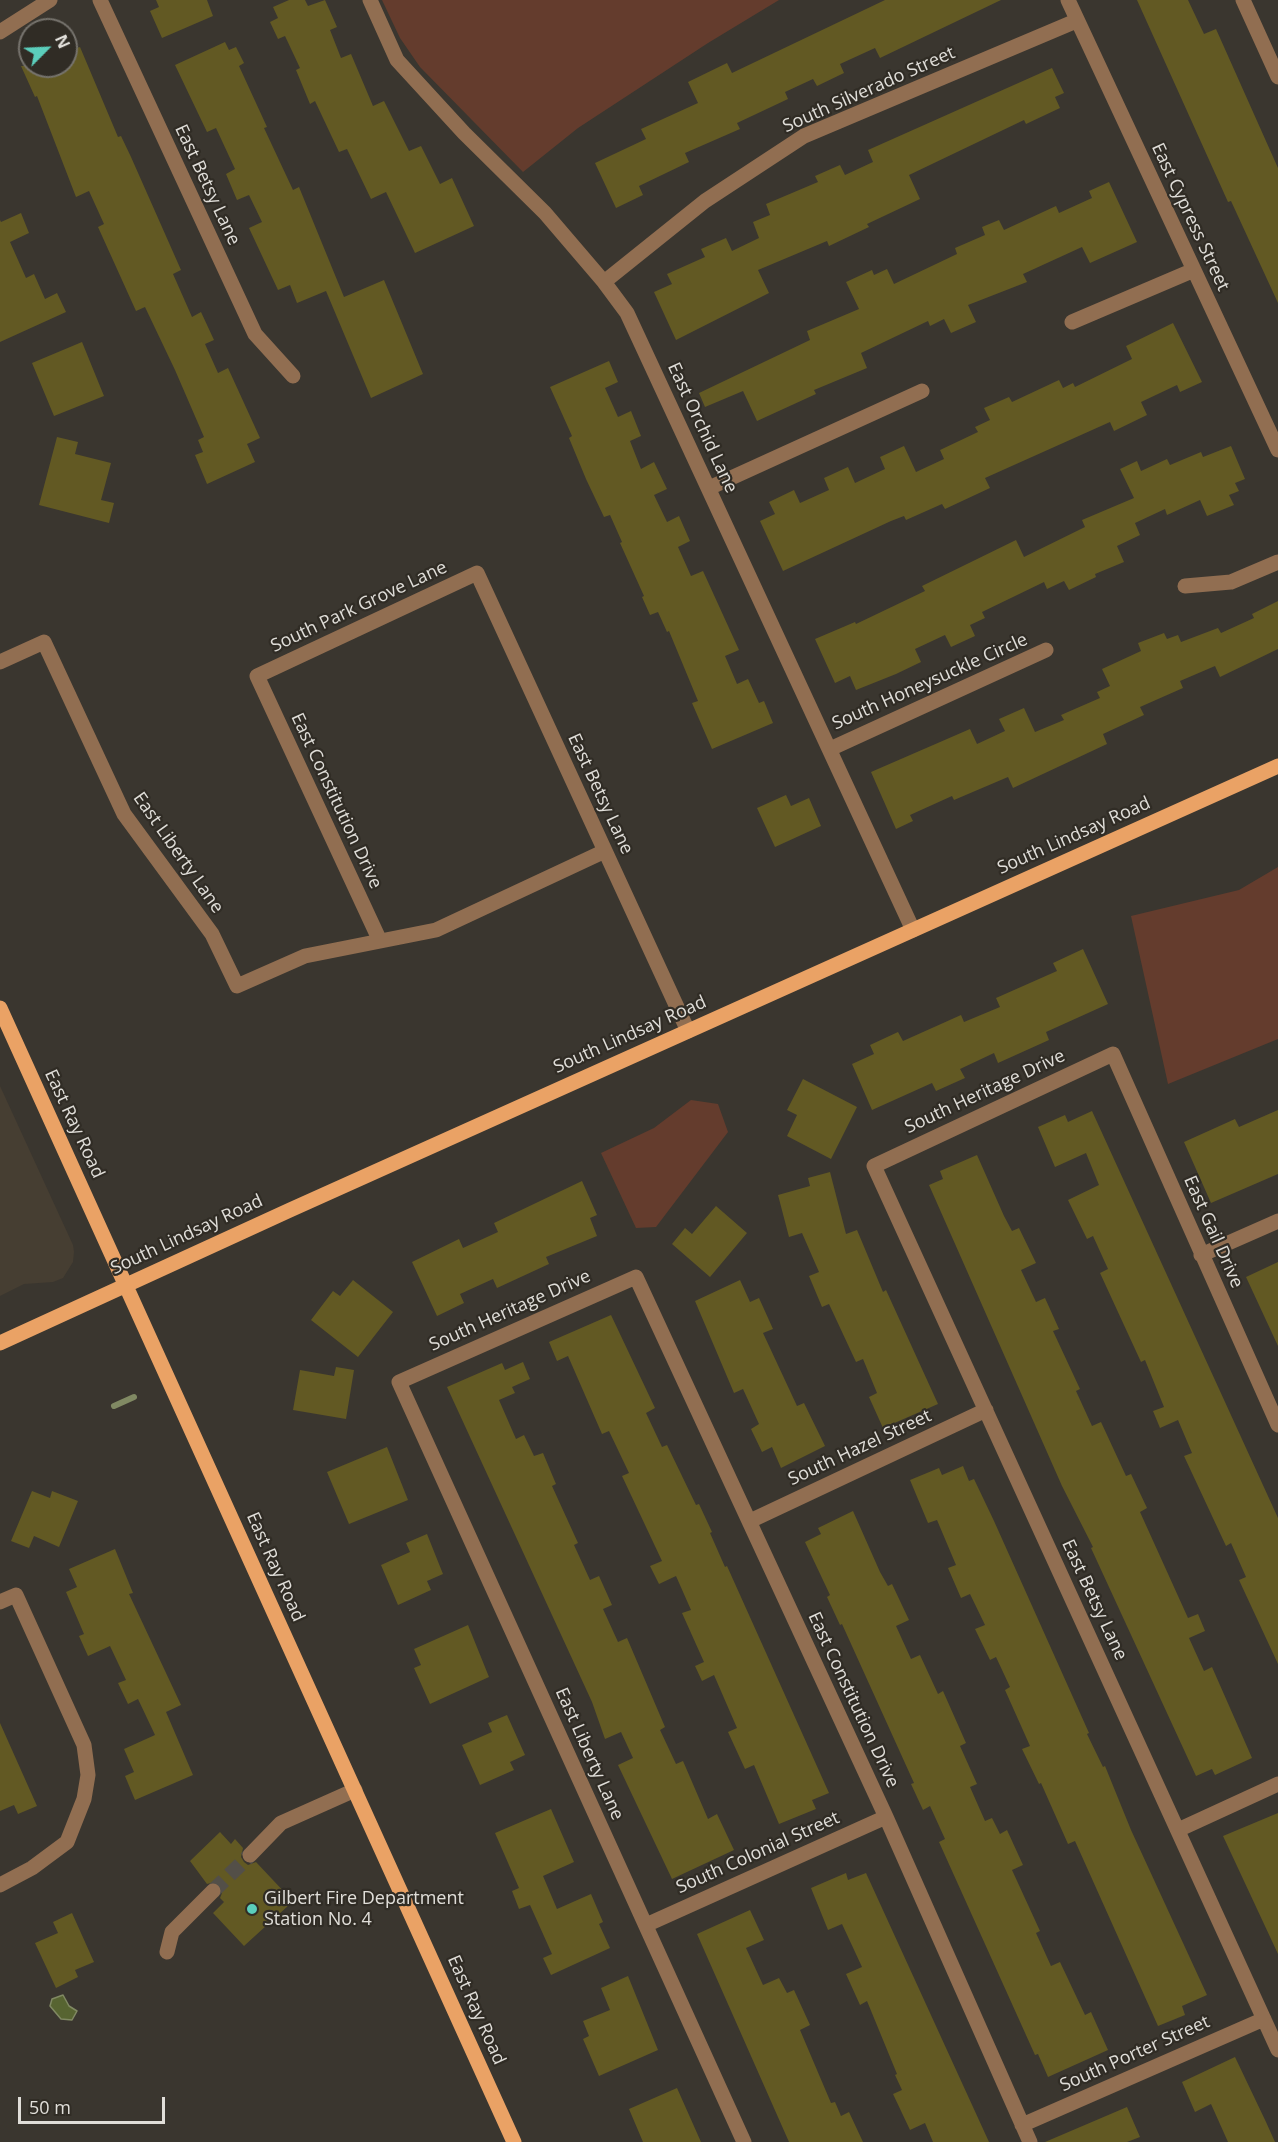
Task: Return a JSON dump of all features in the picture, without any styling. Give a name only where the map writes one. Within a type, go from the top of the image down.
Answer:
[{"type":"main road","name":"South Lindsay Road","points":[[0,1343],[1278,766]]},
{"type":"main road","name":"East Ray Road","points":[[0,1008],[514,2142]]},
{"type":"street","points":[[0,32],[50,0]]},
{"type":"street","name":"East Betsy Lane","points":[[100,0],[255,334],[293,376]]},
{"type":"street","name":"East Orchid Lane","points":[[370,0],[397,60],[464,133],[545,213],[604,282],[627,313],[913,930]]},
{"type":"street","name":"East Cypress Street","points":[[1068,0],[1278,450]]},
{"type":"street","points":[[1243,0],[1278,77]]},
{"type":"street","name":"South Silverado Street","points":[[604,282],[705,201],[804,136],[1076,21]]},
{"type":"street","points":[[1071,322],[1194,270]]},
{"type":"street","points":[[709,488],[922,391]]},
{"type":"street","points":[[1185,586],[1231,582],[1278,562]]},
{"type":"street","name":"East Betsy Lane","points":[[477,573],[687,1031]]},
{"type":"street","name":"South Park Grove Lane","points":[[257,676],[477,573]]},
{"type":"street","name":"East Liberty Lane","points":[[0,662],[44,642],[124,814],[212,934],[237,986],[305,956],[380,941]]},
{"type":"street","name":"South Honeysuckle Circle","points":[[830,748],[1046,650]]},
{"type":"street","name":"East Constitution Drive","points":[[257,676],[380,941]]},
{"type":"street","points":[[380,941],[436,930],[604,851]]},
{"type":"street","name":"South Heritage Drive","points":[[874,1166],[1113,1054]]},
{"type":"street","name":"East Gail Drive","points":[[1113,1054],[1278,1425]]},
{"type":"street","name":"East Betsy Lane","points":[[874,1166],[1278,2050]]},
{"type":"street","points":[[1201,1255],[1278,1221]]},
{"type":"street","name":"East Constitution Drive","points":[[636,1277],[885,1817],[1030,2142]]},
{"type":"street","name":"South Heritage Drive","points":[[399,1382],[636,1277]]},
{"type":"street","name":"East Liberty Lane","points":[[399,1382],[744,2142]]},
{"type":"street","name":"South Hazel Street","points":[[750,1521],[986,1410]]},
{"type":"street","points":[[0,1602],[16,1595],[84,1745],[88,1775],[84,1799],[67,1842],[32,1868],[0,1885]]},
{"type":"street","points":[[1178,1830],[1278,1784]]},
{"type":"street","points":[[250,1855],[281,1823],[355,1790]]},
{"type":"street","name":"South Colonial Street","points":[[646,1925],[885,1817]]},
{"type":"street","points":[[167,1952],[172,1932],[213,1891]]},
{"type":"street","name":"South Porter Street","points":[[1022,2125],[1264,2019]]},
{"type":"shaded area","points":[[382,0],[779,0],[708,43],[578,128],[523,172],[420,67],[400,38]]},
{"type":"shaded area","points":[[1278,867],[1278,1039],[1168,1084],[1131,916],[1239,890]]},
{"type":"shaded area","points":[[0,1086],[73,1245],[74,1252],[73,1262],[63,1278],[53,1282],[24,1284],[0,1296]]},
{"type":"shaded area","points":[[691,1100],[718,1104],[728,1132],[656,1227],[636,1228],[601,1153],[654,1128]]},
{"type":"shaded area","points":[[63,1995],[69,2006],[77,2011],[72,2020],[61,2019],[50,2006],[52,1999]]},
{"type":"building","points":[[156,0],[207,0],[213,16],[162,38],[150,11],[159,7]]},
{"type":"building","points":[[289,0],[305,0],[308,6],[325,0],[337,27],[330,30],[341,58],[351,54],[373,106],[384,101],[409,151],[421,146],[440,184],[452,178],[474,226],[415,253],[386,192],[371,199],[347,149],[339,152],[315,101],[310,104],[296,70],[300,68],[285,36],[278,39],[270,22],[278,18],[273,7]]},
{"type":"building","points":[[885,0],[1001,0],[880,58],[875,48],[840,64],[844,73],[817,86],[813,79],[785,92],[788,99],[737,123],[740,129],[685,153],[689,162],[639,186],[643,195],[616,208],[595,163],[646,139],[641,129],[698,103],[688,82],[727,63],[732,73]]},
{"type":"building","points":[[1137,0],[1188,0],[1204,34],[1216,29],[1278,168],[1278,303],[1231,201],[1228,202]]},
{"type":"building","points":[[225,42],[229,50],[236,47],[244,63],[239,66],[267,127],[264,128],[293,190],[299,187],[344,297],[384,280],[423,374],[371,398],[326,291],[297,303],[290,285],[278,290],[249,228],[262,222],[249,195],[237,200],[226,174],[235,169],[216,128],[207,132],[175,65]]},
{"type":"building","points":[[80,47],[118,137],[121,136],[131,157],[181,270],[173,274],[192,317],[201,312],[214,340],[205,344],[218,373],[228,368],[260,438],[247,444],[255,462],[207,484],[195,455],[203,452],[198,440],[204,437],[175,370],[145,307],[136,311],[98,227],[104,224],[89,191],[76,197],[37,96],[35,97],[26,78],[78,78],[78,48]]},
{"type":"building","points":[[1052,68],[1064,93],[1055,97],[1060,108],[1026,124],[1024,120],[909,175],[920,199],[867,224],[869,227],[829,246],[827,241],[758,270],[769,293],[676,340],[654,292],[672,284],[667,274],[705,257],[701,249],[726,238],[732,251],[759,238],[753,222],[770,215],[766,204],[818,182],[815,176],[840,165],[845,175],[873,162],[868,150]]},
{"type":"building","points":[[1109,182],[1137,242],[1090,263],[1082,247],[1023,274],[1027,282],[968,305],[976,322],[951,333],[944,319],[930,326],[928,321],[861,353],[867,368],[814,390],[816,394],[757,421],[743,391],[705,407],[699,393],[810,340],[807,331],[859,309],[846,282],[872,270],[874,275],[887,269],[894,284],[957,254],[955,248],[985,235],[982,227],[999,220],[1004,230],[1056,206],[1059,213],[1092,198],[1089,191]]},
{"type":"building","points":[[21,213],[29,233],[10,242],[26,278],[34,274],[45,299],[57,293],[66,312],[0,342],[0,220],[1,222]]},
{"type":"building","points":[[1173,323],[1202,382],[1180,392],[1177,385],[1141,402],[1147,415],[1114,431],[1110,422],[985,478],[990,488],[945,509],[942,504],[906,520],[904,516],[783,571],[760,521],[775,514],[769,502],[794,490],[800,503],[829,490],[824,478],[848,467],[855,483],[885,469],[880,457],[904,446],[916,472],[944,459],[940,450],[978,432],[975,427],[990,420],[984,408],[1009,397],[1012,402],[1059,380],[1063,388],[1073,383],[1075,387],[1132,359],[1126,346]]},
{"type":"building","points":[[82,342],[104,396],[54,416],[32,363]]},
{"type":"building","points":[[609,361],[618,382],[605,388],[618,417],[631,411],[641,436],[630,441],[641,469],[654,462],[667,489],[654,495],[667,522],[679,516],[690,541],[678,547],[691,576],[703,571],[739,650],[725,656],[737,684],[748,679],[759,703],[764,701],[773,723],[712,749],[692,703],[698,701],[669,631],[667,632],[658,612],[650,615],[610,515],[604,517],[586,479],[569,438],[572,436],[550,387]]},
{"type":"building","points":[[57,437],[78,442],[75,454],[111,463],[101,500],[114,503],[109,523],[39,505]]},
{"type":"building","points":[[1231,446],[1245,479],[1235,483],[1239,491],[1229,495],[1234,505],[1207,516],[1200,500],[1167,515],[1165,509],[1135,523],[1140,535],[1117,546],[1124,562],[1095,574],[1096,577],[1069,590],[1064,581],[1047,589],[1044,582],[982,612],[985,618],[970,625],[975,636],[951,647],[945,635],[915,649],[921,662],[856,690],[850,676],[835,683],[815,639],[855,622],[856,624],[925,591],[922,586],[1016,540],[1024,557],[1085,527],[1082,520],[1134,498],[1120,469],[1137,461],[1141,471],[1167,459],[1170,465],[1201,452],[1203,457]]},
{"type":"building","points":[[1278,601],[1278,649],[1220,677],[1215,666],[1180,681],[1183,688],[1140,707],[1144,715],[1103,734],[1107,744],[1013,788],[1008,777],[954,800],[952,796],[910,815],[913,821],[896,829],[871,772],[970,729],[977,744],[1005,731],[999,719],[1024,708],[1035,732],[1064,720],[1061,715],[1100,698],[1097,692],[1110,686],[1102,669],[1141,651],[1138,643],[1164,633],[1167,639],[1178,635],[1181,642],[1218,628],[1221,633],[1254,618],[1252,614]]},
{"type":"building","points":[[786,795],[791,806],[809,798],[821,826],[775,847],[757,808]]},
{"type":"building","points":[[1083,949],[1108,1004],[1046,1032],[1049,1040],[998,1063],[994,1053],[960,1069],[965,1078],[936,1091],[932,1083],[872,1110],[852,1064],[874,1054],[870,1045],[898,1032],[903,1041],[961,1015],[964,1022],[1000,1007],[996,998],[1057,971],[1053,963]]},
{"type":"building","points":[[803,1079],[857,1107],[831,1159],[787,1136],[797,1115],[787,1110]]},
{"type":"building","points":[[1278,1110],[1278,1174],[1211,1203],[1184,1142],[1235,1119],[1239,1127]]},
{"type":"building","points":[[1092,1111],[1278,1518],[1278,1664],[1239,1580],[1246,1577],[1231,1543],[1226,1546],[1184,1456],[1192,1453],[1178,1420],[1160,1428],[1153,1411],[1164,1407],[1145,1360],[1141,1362],[1100,1273],[1108,1269],[1093,1236],[1087,1239],[1068,1200],[1099,1185],[1086,1153],[1055,1167],[1038,1127],[1065,1115],[1068,1122]]},
{"type":"building","points":[[977,1155],[1012,1231],[1019,1228],[1036,1263],[1021,1270],[1036,1302],[1045,1298],[1059,1329],[1053,1331],[1080,1389],[1076,1391],[1092,1426],[1101,1422],[1126,1476],[1131,1474],[1147,1508],[1140,1512],[1188,1618],[1198,1614],[1205,1631],[1189,1638],[1204,1671],[1212,1667],[1252,1758],[1215,1775],[1212,1769],[1196,1776],[1091,1548],[1093,1547],[1062,1486],[929,1185],[943,1179],[940,1171]]},
{"type":"building","points":[[830,1172],[846,1234],[857,1230],[883,1292],[886,1290],[938,1404],[883,1428],[869,1397],[877,1393],[863,1359],[856,1362],[829,1304],[822,1307],[809,1276],[819,1272],[802,1233],[789,1237],[778,1195],[810,1186],[808,1178]]},
{"type":"building","points":[[582,1181],[597,1215],[590,1218],[597,1236],[546,1257],[549,1264],[497,1288],[493,1279],[460,1294],[464,1303],[437,1316],[412,1262],[459,1239],[463,1248],[498,1232],[494,1223]]},
{"type":"building","points":[[716,1206],[747,1233],[710,1277],[672,1244],[685,1228],[692,1234]]},
{"type":"building","points":[[1278,1262],[1278,1346],[1246,1277]]},
{"type":"building","points":[[353,1280],[393,1312],[358,1357],[311,1320],[333,1291],[340,1296]]},
{"type":"building","points":[[740,1280],[750,1302],[759,1298],[773,1329],[763,1333],[797,1406],[804,1403],[825,1446],[781,1468],[772,1447],[762,1452],[751,1429],[759,1424],[743,1389],[734,1393],[695,1301]]},
{"type":"building","points":[[611,1315],[655,1408],[646,1413],[662,1447],[667,1445],[696,1505],[699,1504],[725,1567],[727,1566],[829,1793],[812,1800],[816,1809],[779,1824],[754,1765],[745,1769],[728,1732],[737,1728],[714,1675],[702,1681],[695,1666],[704,1662],[682,1613],[691,1610],[676,1576],[659,1584],[650,1566],[662,1561],[622,1476],[629,1473],[609,1431],[602,1434],[568,1356],[557,1361],[549,1342]]},
{"type":"building","points":[[523,1362],[530,1379],[512,1387],[515,1393],[499,1400],[516,1439],[524,1435],[534,1456],[543,1453],[556,1484],[552,1486],[578,1543],[574,1545],[590,1580],[599,1576],[612,1605],[603,1609],[618,1642],[627,1638],[665,1727],[660,1730],[676,1764],[683,1761],[708,1819],[717,1814],[734,1850],[672,1879],[618,1765],[633,1758],[621,1732],[605,1739],[592,1702],[447,1387],[502,1363],[505,1370]]},
{"type":"building","points":[[336,1367],[354,1370],[346,1419],[293,1410],[300,1370],[334,1376]]},
{"type":"building","points":[[387,1447],[408,1500],[349,1524],[327,1472]]},
{"type":"building","points":[[963,1466],[969,1481],[974,1479],[994,1521],[1089,1733],[1087,1734],[1103,1767],[1105,1766],[1131,1830],[1207,1995],[1182,2006],[1185,2015],[1158,2026],[1075,1841],[1068,1844],[1041,1783],[1039,1784],[1022,1749],[1030,1746],[1005,1690],[1010,1687],[996,1657],[990,1660],[975,1629],[985,1625],[970,1594],[961,1598],[948,1568],[956,1565],[937,1520],[928,1523],[910,1480],[939,1468],[942,1475]]},
{"type":"building","points":[[32,1491],[50,1498],[52,1491],[78,1501],[59,1547],[34,1536],[29,1548],[11,1541]]},
{"type":"building","points":[[853,1511],[880,1572],[888,1586],[892,1584],[909,1620],[896,1626],[911,1659],[920,1655],[938,1694],[943,1691],[966,1743],[960,1746],[977,1784],[970,1787],[985,1821],[992,1818],[1000,1834],[1007,1830],[1023,1865],[1012,1870],[1040,1931],[1036,1933],[1051,1966],[1060,1962],[1085,2015],[1091,2012],[1108,2050],[1048,2077],[1038,2054],[1035,2055],[939,1842],[945,1839],[930,1806],[923,1810],[911,1784],[914,1783],[842,1624],[840,1625],[827,1597],[830,1595],[805,1542],[821,1534],[818,1528]]},
{"type":"building","points":[[427,1534],[443,1574],[427,1581],[431,1590],[398,1605],[381,1565],[410,1552],[406,1543]]},
{"type":"building","points":[[115,1549],[133,1593],[129,1594],[181,1705],[166,1712],[193,1775],[135,1800],[125,1776],[134,1772],[124,1749],[155,1735],[138,1699],[128,1704],[118,1683],[126,1680],[110,1646],[88,1656],[79,1636],[84,1634],[66,1592],[77,1587],[69,1569]]},
{"type":"building","points":[[468,1625],[489,1677],[430,1704],[414,1668],[421,1665],[414,1649]]},
{"type":"building","points":[[507,1715],[525,1755],[510,1762],[514,1770],[480,1785],[462,1745],[492,1732],[488,1723]]},
{"type":"building","points":[[0,1723],[37,1806],[18,1814],[14,1805],[0,1811]]},
{"type":"building","points":[[551,1809],[574,1862],[543,1876],[557,1909],[591,1894],[603,1922],[599,1924],[610,1948],[551,1975],[543,1958],[552,1954],[530,1905],[519,1909],[512,1891],[519,1888],[495,1833]]},
{"type":"building","points":[[1278,1813],[1278,1954],[1223,1836]]},
{"type":"building","points":[[220,1832],[231,1844],[235,1839],[243,1848],[241,1857],[244,1862],[248,1865],[256,1862],[288,1896],[284,1900],[289,1905],[244,1946],[213,1913],[224,1902],[220,1898],[222,1893],[220,1885],[215,1882],[207,1884],[190,1861]]},
{"type":"building","points":[[846,1873],[848,1880],[866,1873],[989,2142],[933,2142],[925,2123],[910,2130],[893,2094],[902,2090],[895,2075],[897,2074],[867,2001],[860,2005],[846,1974],[862,1967],[842,1924],[828,1930],[811,1888]]},
{"type":"building","points":[[750,1910],[764,1940],[746,1948],[763,1985],[779,1978],[787,1993],[794,1990],[810,2025],[800,2030],[831,2103],[835,2102],[841,2116],[849,2112],[863,2142],[789,2142],[697,1934]]},
{"type":"building","points":[[72,1913],[94,1962],[75,1970],[78,1977],[56,1988],[35,1943],[58,1933],[53,1922]]},
{"type":"building","points":[[628,1976],[658,2050],[599,2076],[583,2039],[589,2036],[583,2021],[610,2010],[601,1988]]},
{"type":"building","points":[[1235,2057],[1275,2142],[1228,2142],[1211,2104],[1195,2112],[1182,2082]]},
{"type":"building","points":[[677,2088],[701,2142],[643,2142],[629,2109]]},
{"type":"building","points":[[1127,2107],[1140,2137],[1127,2142],[1045,2142]]},
{"type":"waterway","points":[[114,1406],[134,1397]]},
{"type":"tunnel","points":[[213,1891],[250,1855]]},
{"type":"place","name":"Gilbert Fire Department Station No. 4","points":[[252,1909]]}]
